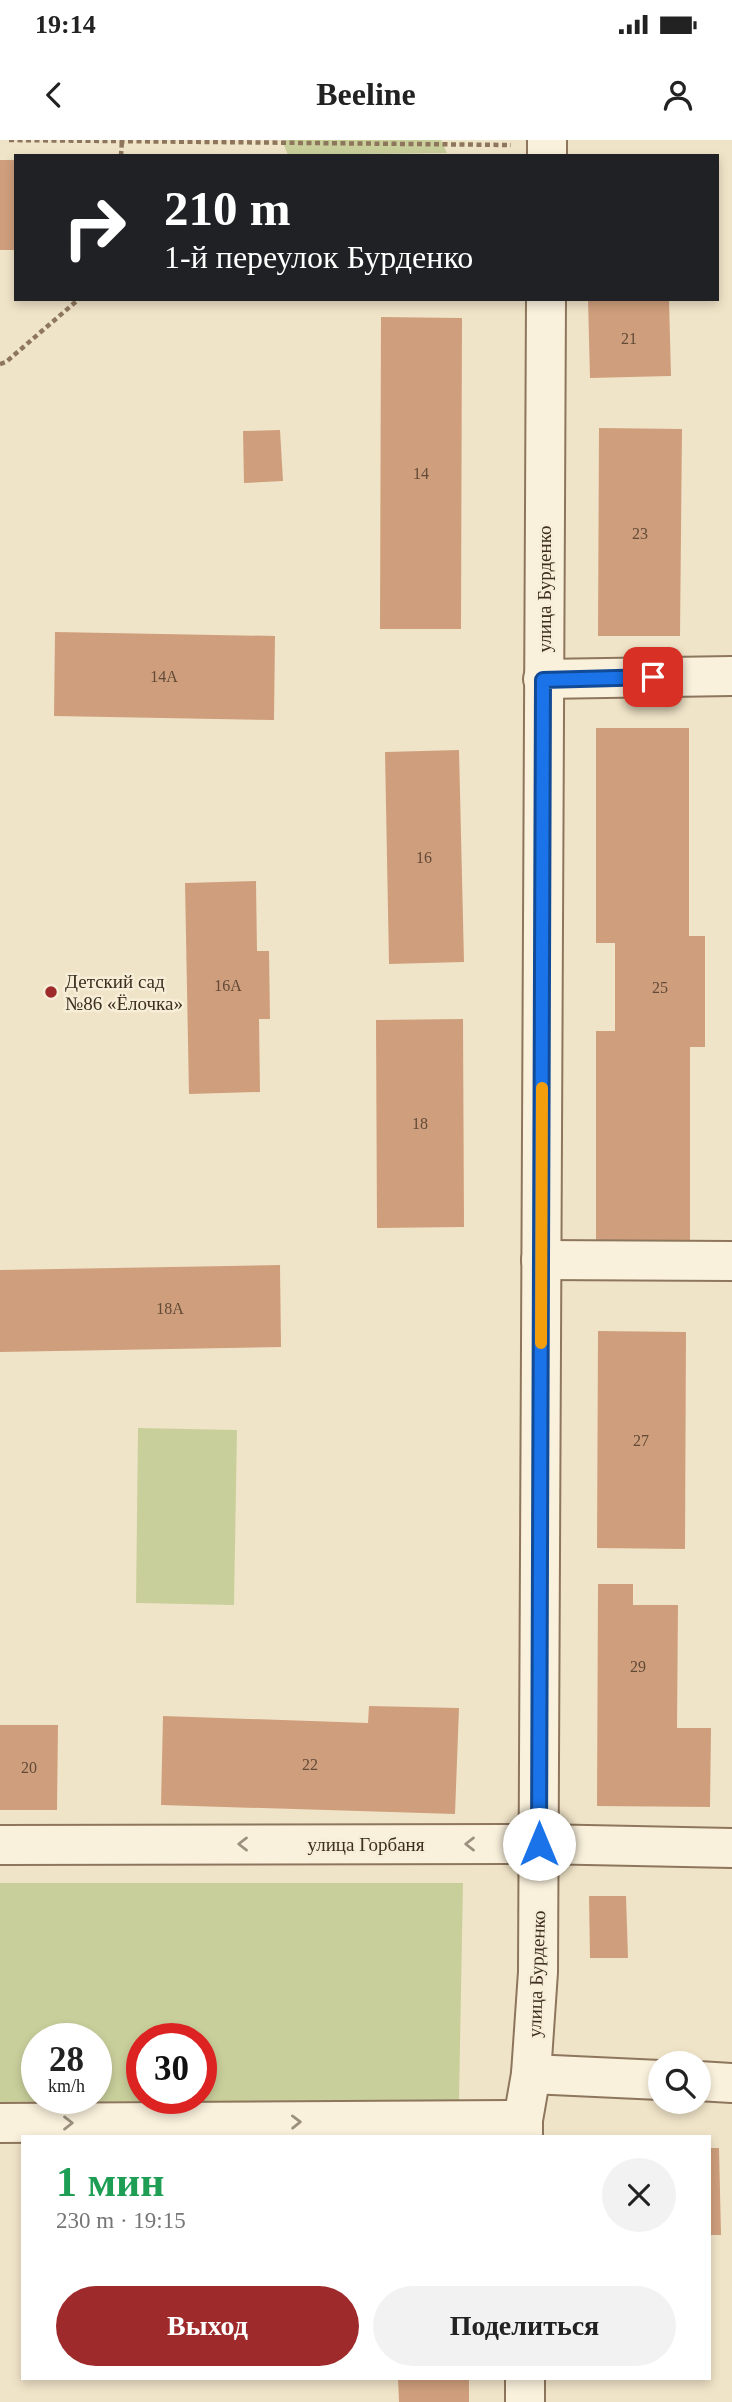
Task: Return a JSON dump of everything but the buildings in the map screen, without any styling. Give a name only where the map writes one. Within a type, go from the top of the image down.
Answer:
[{"type":"street","name":"улица Бурденко","points":[[523,2128],[531,2074],[538,1972],[546,301]]},
{"type":"street","points":[[543,680],[732,676]]},
{"type":"street","points":[[541,1260],[732,1261]]},
{"type":"street","name":"улица Горбаня","points":[[0,1845],[539,1844],[732,1848]]},
{"type":"street","points":[[531,2074],[648,2079]]},
{"type":"street","points":[[711,2082],[732,2083]]},
{"type":"street","points":[[0,2123],[523,2128]]},
{"type":"street","points":[[525,2380],[525,2402]]},
{"type":"path","points":[[9,140],[547,147]]},
{"type":"path","points":[[0,364],[6,362],[77,301]]},
{"type":"green space","points":[[282,140],[441,140],[447,153],[368,154],[288,154]]},
{"type":"green space","points":[[138,1428],[237,1430],[234,1605],[136,1603]]},
{"type":"green space","points":[[0,1883],[463,1883],[459,2100],[217,2101],[217,2023],[126,2023],[126,2101],[112,2102],[112,2023],[21,2023],[21,2102],[0,2102]]},
{"type":"slow traffic","points":[[541,1343],[542,1088]]},
{"type":"place","name":"Детский сад №86 «Ёлочка»","points":[[51,992]]},
{"type":"route","points":[[539,1844],[543,680],[653,677]]}]
